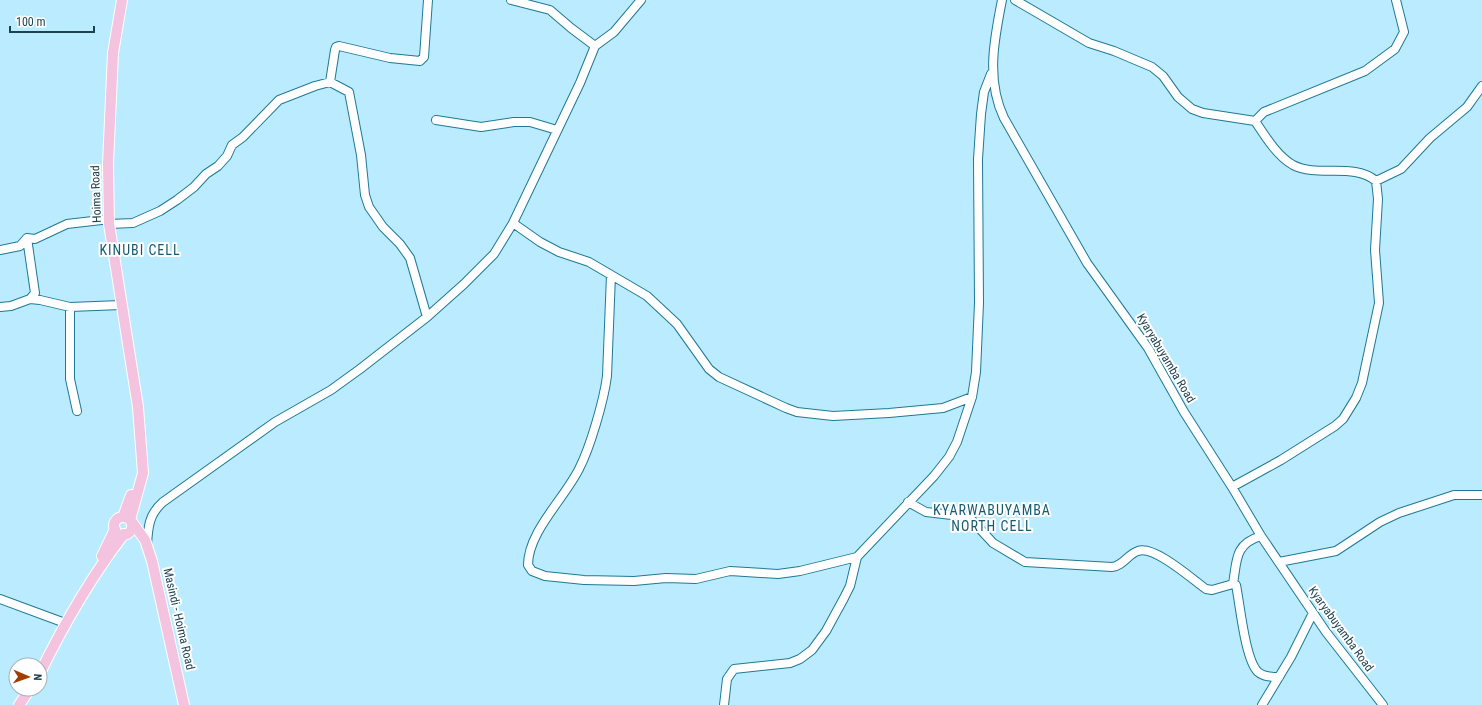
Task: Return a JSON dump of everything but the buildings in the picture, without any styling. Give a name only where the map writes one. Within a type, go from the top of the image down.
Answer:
[{"type":"main road","name":"Hoima Road","points":[[122,0],[113,53],[111,76],[108,164],[109,222],[138,408],[141,458],[132,492],[128,520]]},
{"type":"main road","name":"Masindi - Hoima Road","points":[[128,520],[146,544],[154,568],[184,705]]},
{"type":"main road","points":[[48,657],[65,622],[74,610],[95,574],[99,561],[122,532],[132,528],[128,520],[116,521],[122,532],[146,544]]},
{"type":"street","points":[[330,82],[335,50],[336,47],[339,46],[390,58],[420,61],[424,57],[428,0]]},
{"type":"street","points":[[511,0],[550,10],[595,46]]},
{"type":"street","points":[[146,544],[149,523],[153,513],[163,502],[275,422],[331,390],[427,317],[464,284],[494,254],[513,223],[580,83],[595,46],[614,32],[641,0]]},
{"type":"street","name":"Kyaryabuyamba Road","points":[[1002,0],[992,66],[993,85],[997,103],[1008,125],[1087,262],[1148,348],[1184,412],[1232,487],[1260,536],[1344,656],[1383,705]]},
{"type":"street","points":[[1016,0],[1089,43],[1114,51],[1152,67],[1163,76],[1178,97],[1192,109],[1203,113],[1255,121],[1280,153],[1294,166],[1316,170],[1362,174],[1376,181]]},
{"type":"street","points":[[1255,121],[1264,112],[1365,71],[1395,49],[1404,32],[1396,0]]},
{"type":"street","points":[[724,705],[728,679],[734,669],[790,663],[800,659],[812,650],[826,631],[850,586],[857,557],[934,476],[949,457],[957,442],[972,397],[976,372],[979,303],[978,159],[984,92],[992,66]]},
{"type":"street","points":[[27,238],[34,239],[67,224],[109,222],[133,223],[160,211],[194,187],[206,174],[218,166],[227,156],[232,145],[243,137],[279,100],[315,86],[330,82],[349,92],[361,155],[365,196],[368,207],[379,223],[400,244],[410,258],[427,317]]},
{"type":"street","points":[[1376,181],[1401,169],[1430,138],[1467,107],[1482,86]]},
{"type":"street","points":[[436,120],[481,127],[514,122],[530,122],[557,130]]},
{"type":"street","points":[[1232,487],[1281,460],[1335,426],[1343,419],[1356,398],[1362,382],[1379,303],[1375,250],[1378,199],[1376,181]]},
{"type":"street","points":[[513,223],[540,242],[559,252],[589,262],[647,296],[676,324],[709,369],[719,377],[797,412],[833,416],[888,413],[943,408],[972,397]]},
{"type":"street","points":[[0,250],[20,246],[27,238]]},
{"type":"street","points":[[27,238],[35,293],[30,300]]},
{"type":"street","points":[[611,275],[607,376],[604,392],[580,468],[530,549],[528,565],[532,571],[545,576],[616,582],[666,578],[696,580],[730,571],[778,574],[800,571],[857,557]]},
{"type":"street","points":[[0,307],[30,300],[40,300],[70,307],[121,305]]},
{"type":"street","points":[[70,307],[70,379],[77,411]]},
{"type":"street","points":[[1279,562],[1336,551],[1380,522],[1400,513],[1454,495],[1482,495]]},
{"type":"street","points":[[908,502],[926,512],[969,517],[993,543],[1025,562],[1112,567],[1120,564],[1135,553],[1146,550],[1159,555],[1206,589],[1212,590],[1234,584]]},
{"type":"street","points":[[1260,536],[1251,539],[1241,546],[1237,560],[1234,584],[1236,585],[1243,625],[1253,663],[1259,673],[1269,677],[1279,677]]},
{"type":"street","points":[[0,599],[65,622]]},
{"type":"street","points":[[1262,705],[1279,677],[1313,613]]},
{"type":"district","name":"KINUBI CELL","points":[[140,250]]},
{"type":"district","name":"KYARWABUYAMBA NORTH CELL","points":[[992,518]]}]
